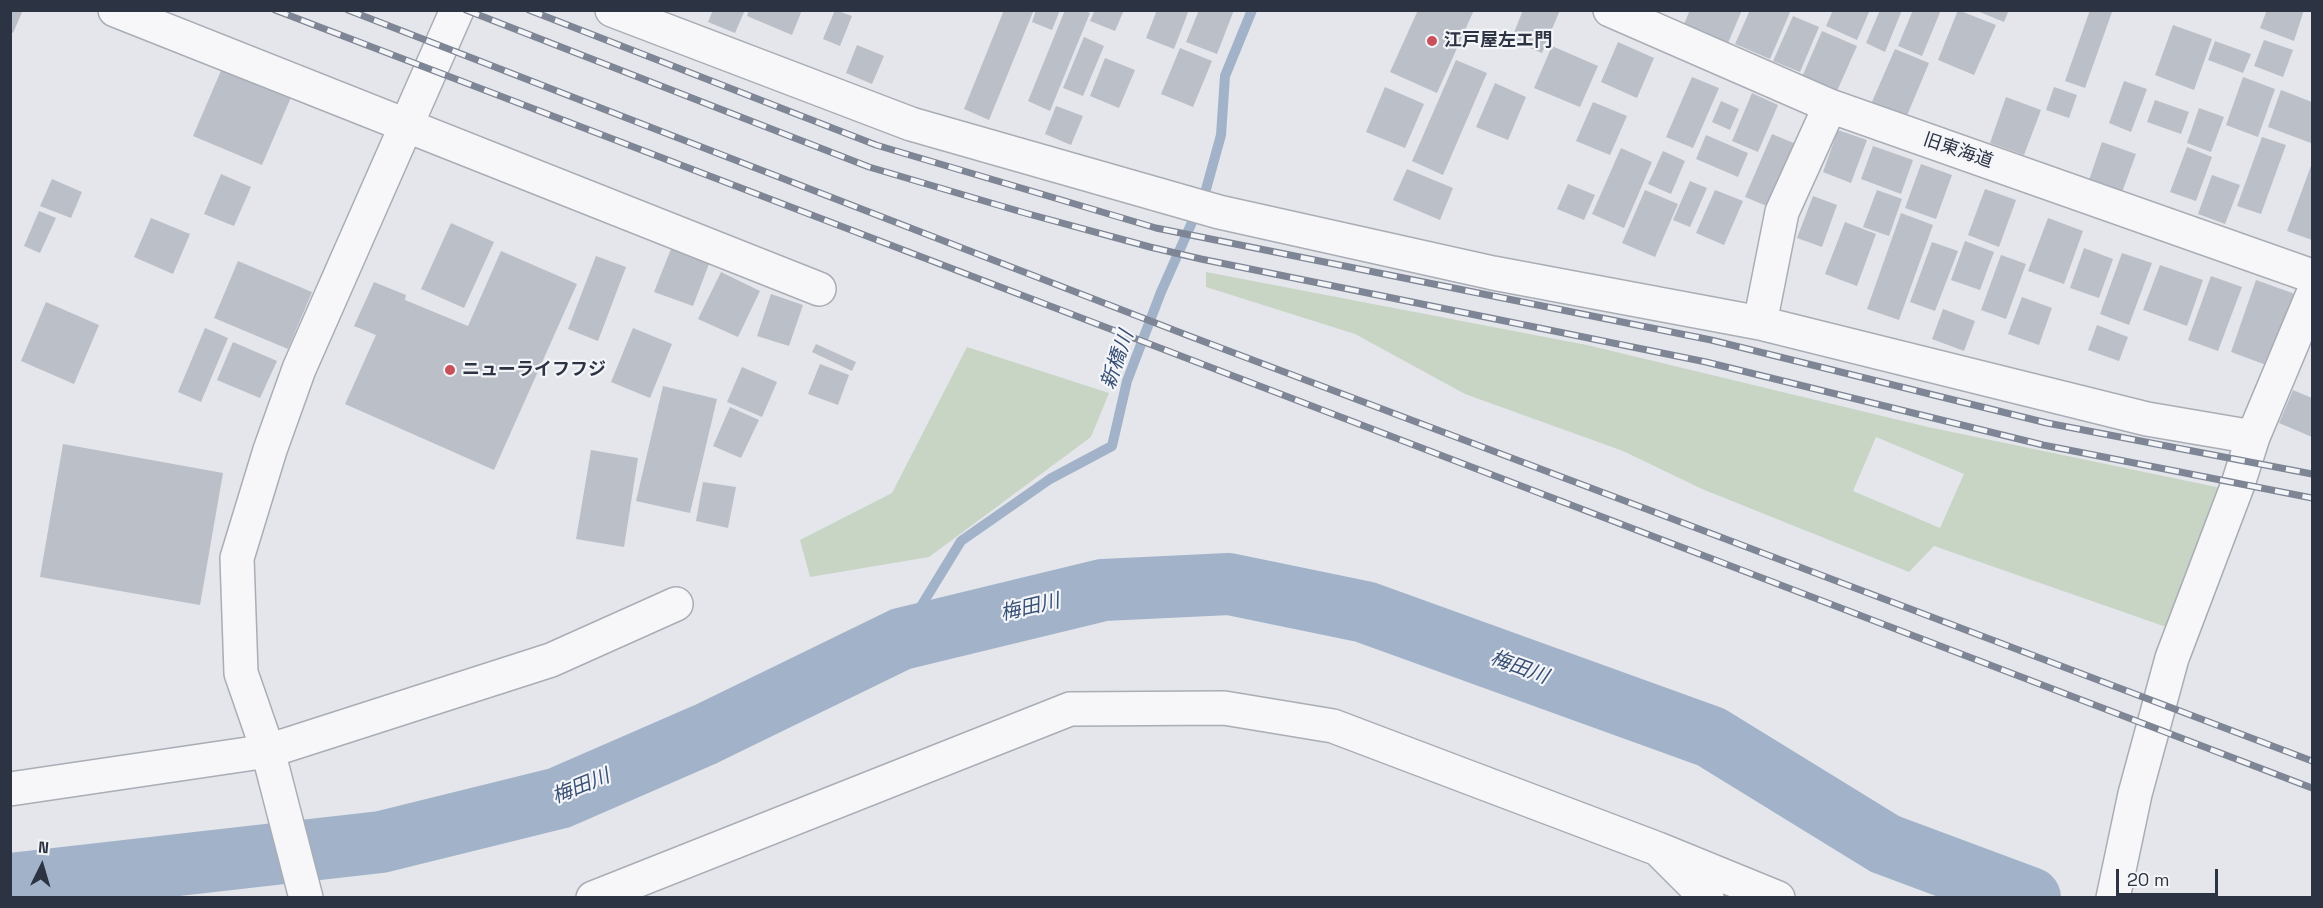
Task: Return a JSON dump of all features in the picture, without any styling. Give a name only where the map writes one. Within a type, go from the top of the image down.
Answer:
[{"type":"street","points":[[115,10],[412,112],[819,289]]},
{"type":"street","points":[[306,897],[271,764],[241,673],[237,558],[270,450],[299,369],[457,10]]},
{"type":"street","points":[[612,10],[911,123],[1219,212],[1493,273],[1760,322],[2147,419],[2253,437]]},
{"type":"street","name":"旧東海道","points":[[1610,10],[1830,106],[2313,276]]},
{"type":"street","points":[[1760,322],[1782,212],[1830,106]]},
{"type":"street","points":[[2113,897],[2135,794],[2172,658],[2238,484],[2253,437],[2313,296]]},
{"type":"street","points":[[10,789],[271,764],[552,660],[676,604]]},
{"type":"street","points":[[592,897],[1070,710],[1224,708],[1333,726],[1778,897]]},
{"type":"street","points":[[1658,849],[1707,897]]},
{"type":"green space","points":[[1206,272],[1587,345],[1928,427],[2226,489],[2172,629],[1934,546],[1909,572],[1702,489],[1623,451],[1465,394],[1355,334],[1206,287]],"holes":[[[1876,437],[1964,474],[1940,528],[1853,491]]]},
{"type":"green space","points":[[967,347],[1109,393],[1091,437],[929,557],[810,577],[800,540],[892,493]]},
{"type":"building","points":[[10,10],[23,10],[13,33],[10,31]]},
{"type":"building","points":[[713,10],[745,10],[735,33],[708,22]]},
{"type":"building","points":[[749,10],[802,10],[792,35],[747,16]]},
{"type":"building","points":[[835,10],[852,16],[840,46],[823,39]]},
{"type":"building","points":[[1004,10],[1033,12],[989,120],[964,109]]},
{"type":"building","points":[[1036,10],[1060,10],[1052,30],[1032,22]]},
{"type":"building","points":[[1065,10],[1082,10],[1090,13],[1050,111],[1028,101]]},
{"type":"building","points":[[1095,10],[1124,10],[1115,31],[1090,21]]},
{"type":"building","points":[[1157,10],[1189,10],[1174,49],[1146,38]]},
{"type":"building","points":[[1199,10],[1234,10],[1217,54],[1186,42]]},
{"type":"building","name":"江戸屋左エ門","points":[[1418,10],[1474,10],[1437,93],[1390,72]]},
{"type":"building","points":[[1523,10],[1560,10],[1542,53],[1511,40]]},
{"type":"building","points":[[1690,10],[1742,10],[1728,43],[1684,24]]},
{"type":"building","points":[[1750,10],[1791,10],[1770,59],[1735,44]]},
{"type":"building","points":[[1833,10],[1870,10],[1857,40],[1826,26]]},
{"type":"building","points":[[1880,10],[1902,10],[1885,52],[1866,43]]},
{"type":"building","points":[[1913,10],[1941,10],[1922,56],[1898,46]]},
{"type":"building","points":[[1958,10],[1996,25],[1974,75],[1938,60]]},
{"type":"building","points":[[1975,10],[2009,10],[2004,22]]},
{"type":"building","points":[[2090,10],[2112,12],[2085,88],[2065,81]]},
{"type":"building","points":[[2267,10],[2304,10],[2294,41],[2260,28]]},
{"type":"building","points":[[1793,16],[1819,27],[1800,72],[1773,61]]},
{"type":"building","points":[[2173,25],[2212,39],[2194,90],[2155,75]]},
{"type":"building","points":[[1822,31],[1857,46],[1837,91],[1802,77]]},
{"type":"building","points":[[1084,37],[1104,46],[1083,96],[1063,88]]},
{"type":"building","points":[[2264,40],[2293,50],[2283,77],[2254,66]]},
{"type":"building","points":[[2215,41],[2251,54],[2243,73],[2208,60]]},
{"type":"building","points":[[1618,42],[1654,58],[1637,98],[1601,82]]},
{"type":"building","points":[[857,45],[884,56],[872,84],[846,73]]},
{"type":"building","points":[[1552,46],[1598,66],[1580,107],[1534,88]]},
{"type":"building","points":[[1180,48],[1212,61],[1193,107],[1161,94]]},
{"type":"building","points":[[1895,49],[1929,63],[1906,118],[1871,104]]},
{"type":"building","points":[[1105,58],[1135,70],[1119,108],[1090,96]]},
{"type":"building","points":[[1456,60],[1487,73],[1443,175],[1412,161]]},
{"type":"building","points":[[223,66],[292,95],[262,165],[193,136]]},
{"type":"building","points":[[1692,77],[1719,88],[1693,148],[1666,137]]},
{"type":"building","points":[[2243,77],[2275,89],[2258,137],[2226,125]]},
{"type":"building","points":[[2124,81],[2147,89],[2131,132],[2109,123]]},
{"type":"building","points":[[1495,83],[1526,97],[1508,140],[1476,127]]},
{"type":"building","points":[[1385,87],[1424,104],[1405,148],[1366,132]]},
{"type":"building","points":[[2054,87],[2077,95],[2069,118],[2046,110]]},
{"type":"building","points":[[2281,90],[2312,102],[2311,143],[2268,127]]},
{"type":"building","points":[[1752,93],[1778,105],[1758,152],[1732,141]]},
{"type":"building","points":[[2006,97],[2041,110],[2024,155],[1990,143]]},
{"type":"building","points":[[2155,100],[2189,112],[2181,134],[2147,122]]},
{"type":"building","points":[[1721,101],[1739,109],[1730,130],[1712,122]]},
{"type":"building","points":[[1593,102],[1627,116],[1610,155],[1576,141]]},
{"type":"building","points":[[1056,106],[1083,116],[1071,145],[1045,134]]},
{"type":"building","points":[[2199,108],[2224,117],[2211,152],[2187,143]]},
{"type":"building","points":[[1838,130],[1867,140],[1851,183],[1823,172]]},
{"type":"building","points":[[1772,134],[1796,144],[1769,207],[1745,197]]},
{"type":"building","points":[[1706,135],[1748,153],[1738,177],[1696,159]]},
{"type":"building","points":[[2262,137],[2286,145],[2261,214],[2237,206]]},
{"type":"building","points":[[2102,142],[2136,154],[2121,195],[2088,183]]},
{"type":"building","points":[[1873,146],[1913,160],[1901,194],[1861,179]]},
{"type":"building","points":[[2187,147],[2212,157],[2196,201],[2170,192]]},
{"type":"building","points":[[1621,148],[1652,162],[1624,228],[1592,214]]},
{"type":"building","points":[[1663,151],[1685,161],[1671,194],[1648,184]]},
{"type":"building","points":[[2312,163],[2312,240],[2287,231]]},
{"type":"building","points":[[1921,164],[1952,175],[1936,219],[1905,208]]},
{"type":"building","points":[[1407,169],[1453,188],[1440,220],[1393,200]]},
{"type":"building","points":[[221,174],[251,187],[234,226],[204,214]]},
{"type":"building","points":[[2212,175],[2240,185],[2225,224],[2198,214]]},
{"type":"building","points":[[52,179],[82,192],[71,218],[40,206]]},
{"type":"building","points":[[1690,181],[1707,188],[1690,227],[1673,220]]},
{"type":"building","points":[[1568,184],[1595,195],[1584,220],[1557,209]]},
{"type":"building","points":[[1985,189],[2016,200],[1999,247],[1968,235]]},
{"type":"building","points":[[1645,190],[1678,204],[1655,257],[1622,243]]},
{"type":"building","points":[[1715,190],[1743,201],[1724,245],[1696,233]]},
{"type":"building","points":[[1877,190],[1902,199],[1889,236],[1863,227]]},
{"type":"building","points":[[1813,196],[1837,205],[1822,247],[1797,238]]},
{"type":"building","points":[[39,211],[56,218],[40,253],[24,246]]},
{"type":"building","points":[[1901,213],[1933,225],[1899,320],[1867,309]]},
{"type":"building","points":[[151,218],[190,234],[173,274],[134,257]]},
{"type":"building","points":[[2048,218],[2083,231],[2064,284],[2028,271]]},
{"type":"building","points":[[1845,222],[1876,234],[1857,286],[1825,274]]},
{"type":"building","points":[[451,223],[494,242],[464,308],[421,289]]},
{"type":"building","points":[[674,241],[712,256],[693,306],[654,292]]},
{"type":"building","points":[[1965,241],[1994,252],[1980,290],[1951,280]]},
{"type":"building","points":[[1932,242],[1958,251],[1935,311],[1910,302]]},
{"type":"building","points":[[2084,248],[2113,259],[2099,298],[2070,288]]},
{"type":"building","name":"ニューライフフジ","points":[[501,251],[577,284],[494,470],[345,404],[376,335],[354,326],[374,282],[406,295],[405,300],[468,326]]},
{"type":"building","points":[[2122,253],[2152,263],[2129,325],[2100,314]]},
{"type":"building","points":[[2001,255],[2026,264],[2006,319],[1981,310]]},
{"type":"building","points":[[596,256],[626,267],[598,341],[568,329]]},
{"type":"building","points":[[238,261],[312,292],[288,349],[214,318]]},
{"type":"building","points":[[2160,265],[2203,280],[2187,326],[2143,310]]},
{"type":"building","points":[[721,272],[760,291],[738,337],[698,319]]},
{"type":"building","points":[[2211,276],[2242,287],[2218,351],[2188,340]]},
{"type":"building","points":[[2256,280],[2295,294],[2269,366],[2231,352]]},
{"type":"building","points":[[771,294],[803,305],[789,346],[757,336]]},
{"type":"building","points":[[2022,297],[2052,308],[2039,345],[2008,334]]},
{"type":"building","points":[[46,302],[99,325],[74,384],[21,361]]},
{"type":"building","points":[[1943,309],[1975,321],[1964,351],[1932,339]]},
{"type":"building","points":[[2097,325],[2128,337],[2119,361],[2088,350]]},
{"type":"building","points":[[205,328],[228,338],[201,402],[178,392]]},
{"type":"building","points":[[633,328],[672,344],[650,398],[611,382]]},
{"type":"building","points":[[233,342],[277,361],[260,398],[217,380]]},
{"type":"building","points":[[816,344],[856,362],[852,371],[812,352]]},
{"type":"building","points":[[820,364],[849,375],[838,405],[808,394]]},
{"type":"building","points":[[742,367],[777,382],[762,417],[727,402]]},
{"type":"building","points":[[663,386],[717,399],[690,513],[636,501]]},
{"type":"building","points":[[2293,390],[2312,398],[2312,437],[2279,423]]},
{"type":"building","points":[[730,407],[759,420],[741,458],[713,446]]},
{"type":"building","points":[[63,444],[223,473],[200,605],[40,577]]},
{"type":"building","points":[[591,450],[638,458],[624,547],[576,539]]},
{"type":"building","points":[[703,482],[736,487],[728,528],[696,521]]},
{"type":"waterway","name":"新橋川","points":[[901,639],[961,541],[1050,479],[1112,446],[1127,381],[1161,292],[1205,193],[1221,135],[1225,76],[1252,10]]},
{"type":"waterway","name":"梅田川","points":[[10,884],[381,842],[559,798],[706,734],[901,639],[1103,590],[1229,584],[1365,612],[1711,737],[1885,844],[2030,898]]},
{"type":"railway","points":[[275,10],[2312,788]]},
{"type":"railway","points":[[348,10],[1184,334],[2312,761]]},
{"type":"railway","points":[[466,10],[869,167],[1150,247],[1706,362],[2043,445],[2312,498]]},
{"type":"railway","points":[[529,10],[876,145],[1156,228],[1711,340],[2047,423],[2312,474]]},
{"type":"place","name":"江戸屋左エ門","points":[[1432,41]]},
{"type":"place","name":"ニューライフフジ","points":[[450,370]]}]
